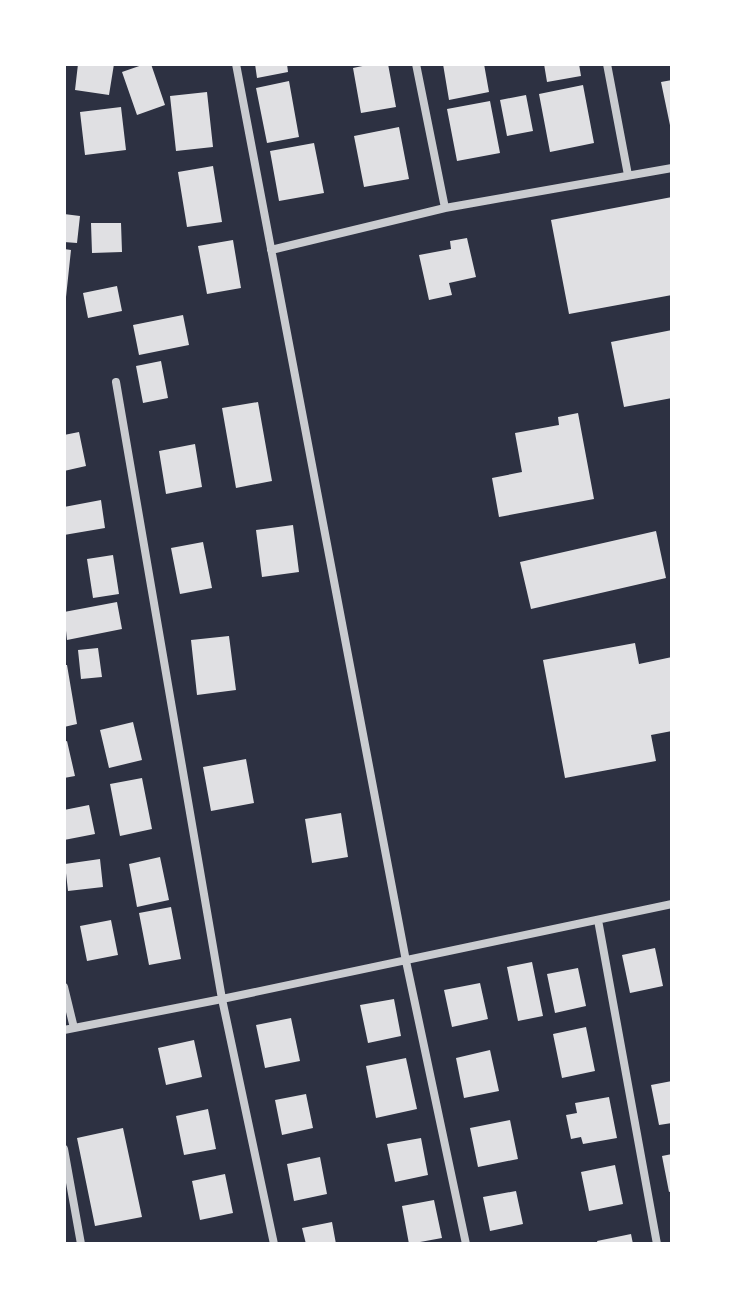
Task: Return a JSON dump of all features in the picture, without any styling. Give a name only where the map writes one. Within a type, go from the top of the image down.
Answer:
[{"type":"street","points":[[236,64],[406,961],[466,1244]]},
{"type":"street","points":[[416,64],[445,208]]},
{"type":"street","points":[[607,64],[628,175]]},
{"type":"street","points":[[271,250],[445,208],[672,168]]},
{"type":"street","points":[[116,382],[222,999],[274,1244]]},
{"type":"street","points":[[64,987],[69,1029],[672,904]]},
{"type":"street","points":[[598,920],[657,1244]]},
{"type":"street","points":[[64,1149],[81,1244]]},
{"type":"building","points":[[78,64],[114,64],[109,95],[75,90]]},
{"type":"building","points":[[151,64],[165,105],[137,115],[122,72]]},
{"type":"building","points":[[255,64],[287,64],[288,72],[257,78]]},
{"type":"building","points":[[388,64],[396,107],[361,113],[353,68]]},
{"type":"building","points":[[443,64],[484,64],[489,92],[449,100]]},
{"type":"building","points":[[544,64],[579,64],[581,76],[547,82]]},
{"type":"building","points":[[672,80],[672,130],[671,130],[661,82]]},
{"type":"building","points":[[289,81],[299,137],[267,143],[256,88]]},
{"type":"building","points":[[583,85],[594,143],[550,152],[539,94]]},
{"type":"building","points":[[207,92],[213,147],[176,151],[170,96]]},
{"type":"building","points":[[526,95],[533,131],[507,136],[500,100]]},
{"type":"building","points":[[490,101],[500,153],[457,161],[447,109]]},
{"type":"building","points":[[121,107],[126,150],[85,155],[80,112]]},
{"type":"building","points":[[399,127],[409,179],[364,187],[354,136]]},
{"type":"building","points":[[314,143],[324,193],[279,201],[270,151]]},
{"type":"building","points":[[213,166],[222,222],[187,227],[178,172]]},
{"type":"building","points":[[672,197],[672,295],[569,314],[551,220]]},
{"type":"building","points":[[64,214],[80,216],[77,243],[64,242]]},
{"type":"building","points":[[91,223],[121,223],[122,252],[92,253]]},
{"type":"building","points":[[467,238],[476,277],[449,283],[452,295],[429,300],[419,255],[451,249],[450,241]]},
{"type":"building","points":[[233,240],[241,288],[207,294],[198,246]]},
{"type":"building","points":[[64,249],[71,250],[66,297],[64,297]]},
{"type":"building","points":[[117,286],[122,311],[88,318],[83,293]]},
{"type":"building","points":[[183,315],[189,345],[139,355],[133,325]]},
{"type":"building","points":[[672,330],[672,398],[624,407],[611,342]]},
{"type":"building","points":[[161,361],[168,398],[143,403],[136,366]]},
{"type":"building","points":[[258,402],[272,481],[236,488],[222,408]]},
{"type":"building","points":[[578,413],[594,499],[499,517],[492,478],[522,472],[515,433],[559,425],[558,417]]},
{"type":"building","points":[[79,432],[86,466],[64,471],[64,435]]},
{"type":"building","points":[[195,444],[202,487],[166,494],[159,451]]},
{"type":"building","points":[[101,500],[105,528],[64,535],[64,507]]},
{"type":"building","points":[[293,525],[299,572],[262,577],[256,530]]},
{"type":"building","points":[[656,531],[666,578],[531,609],[520,562]]},
{"type":"building","points":[[203,542],[212,588],[180,594],[171,548]]},
{"type":"building","points":[[113,555],[119,594],[93,598],[87,559]]},
{"type":"building","points":[[117,602],[122,629],[67,640],[64,612]]},
{"type":"building","points":[[229,636],[236,690],[197,695],[191,640]]},
{"type":"building","points":[[635,643],[639,664],[672,657],[672,731],[651,735],[656,761],[565,778],[543,660]]},
{"type":"building","points":[[98,648],[102,677],[81,679],[78,650]]},
{"type":"building","points":[[64,665],[67,665],[77,724],[64,727]]},
{"type":"building","points":[[133,722],[142,760],[109,768],[100,730]]},
{"type":"building","points":[[67,741],[75,776],[64,778],[64,742]]},
{"type":"building","points":[[246,759],[254,803],[211,811],[203,767]]},
{"type":"building","points":[[142,778],[152,829],[120,836],[110,784]]},
{"type":"building","points":[[89,805],[95,834],[64,840],[64,810]]},
{"type":"building","points":[[341,813],[348,857],[312,863],[305,819]]},
{"type":"building","points":[[160,857],[169,900],[137,907],[129,864]]},
{"type":"building","points":[[100,859],[103,887],[68,891],[65,864]]},
{"type":"building","points":[[171,907],[181,959],[149,965],[139,913]]},
{"type":"building","points":[[111,920],[118,955],[87,961],[80,926]]},
{"type":"building","points":[[655,948],[663,986],[630,993],[622,955]]},
{"type":"building","points":[[532,962],[543,1016],[518,1021],[507,967]]},
{"type":"building","points":[[578,968],[586,1006],[555,1013],[547,974]]},
{"type":"building","points":[[480,983],[488,1019],[452,1027],[444,990]]},
{"type":"building","points":[[394,999],[401,1036],[368,1043],[360,1005]]},
{"type":"building","points":[[291,1018],[300,1061],[265,1068],[256,1025]]},
{"type":"building","points":[[586,1027],[595,1071],[562,1078],[553,1034]]},
{"type":"building","points":[[194,1040],[202,1077],[166,1085],[158,1048]]},
{"type":"building","points":[[490,1050],[499,1091],[464,1098],[456,1058]]},
{"type":"building","points":[[406,1058],[417,1109],[376,1118],[366,1066]]},
{"type":"building","points":[[672,1081],[672,1123],[659,1125],[651,1085]]},
{"type":"building","points":[[306,1094],[313,1128],[282,1135],[275,1100]]},
{"type":"building","points":[[609,1097],[617,1138],[583,1144],[581,1137],[571,1139],[566,1115],[577,1113],[575,1103]]},
{"type":"building","points":[[208,1109],[216,1149],[184,1155],[176,1116]]},
{"type":"building","points":[[510,1120],[518,1159],[478,1167],[470,1128]]},
{"type":"building","points":[[123,1128],[142,1217],[95,1226],[77,1138]]},
{"type":"building","points":[[421,1138],[428,1175],[395,1182],[387,1144]]},
{"type":"building","points":[[672,1154],[672,1191],[669,1192],[662,1156]]},
{"type":"building","points":[[320,1157],[327,1194],[294,1201],[287,1164]]},
{"type":"building","points":[[615,1165],[623,1204],[589,1211],[581,1172]]},
{"type":"building","points":[[225,1174],[233,1213],[200,1220],[192,1181]]},
{"type":"building","points":[[516,1191],[523,1224],[490,1231],[483,1197]]},
{"type":"building","points":[[434,1200],[442,1238],[409,1244],[402,1206]]},
{"type":"building","points":[[332,1222],[336,1244],[306,1244],[302,1228]]},
{"type":"building","points":[[631,1234],[633,1244],[598,1244],[597,1241]]}]
